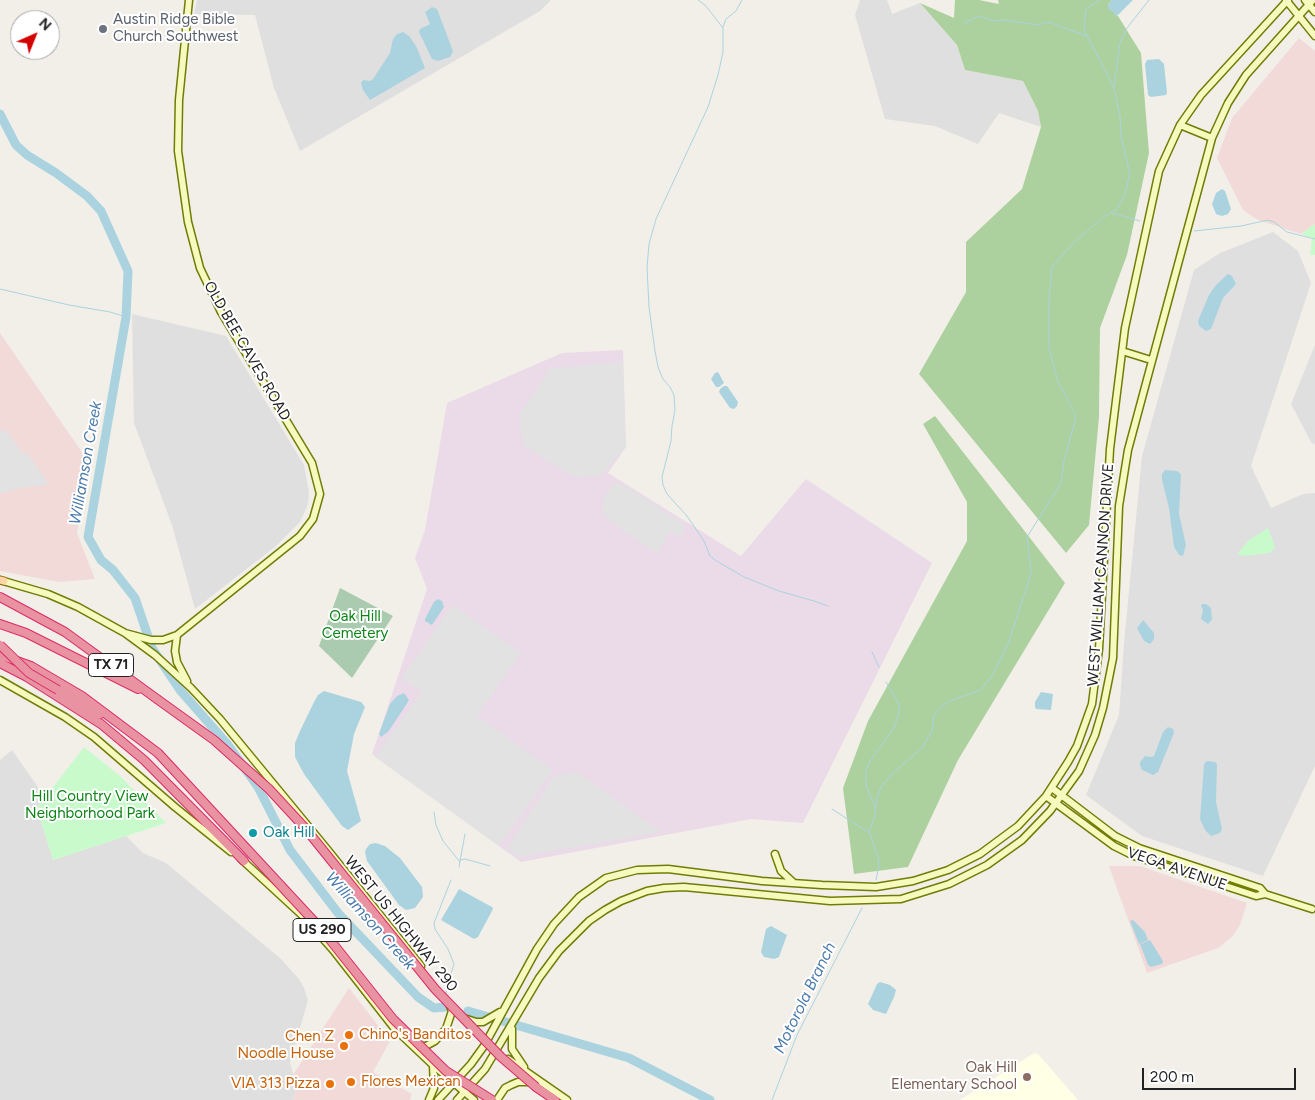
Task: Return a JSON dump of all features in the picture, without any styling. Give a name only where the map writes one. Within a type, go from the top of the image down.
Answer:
[{"type":"highway","name":"TX 71","points":[[0,596],[65,632],[157,699]]},
{"type":"highway","name":"WEST US HIGHWAY 290","points":[[0,624],[26,633],[157,699],[214,740],[269,789],[305,828],[435,989],[501,1057],[536,1087],[555,1100]]},
{"type":"highway","points":[[0,645],[29,673],[122,727]]},
{"type":"highway","name":"US 290","points":[[0,655],[31,666],[82,696],[158,753],[323,931],[393,1019],[446,1071],[492,1100]]},
{"type":"highway","points":[[0,663],[101,724],[144,760],[244,860]]},
{"type":"main road","name":"OLD BEE CAVES ROAD","points":[[125,633],[151,640],[163,640],[177,635],[300,536],[313,519],[320,494],[312,463],[221,312],[200,268],[188,222],[178,151],[179,100],[189,0]]},
{"type":"main road","points":[[1287,0],[1315,36]]},
{"type":"main road","name":"WEST WILLIAM CANNON DRIVE","points":[[438,1100],[471,1064],[487,1040],[537,949],[554,924],[579,897],[606,878],[637,870],[668,869],[794,883],[876,887],[916,880],[948,870],[988,849],[1018,826],[1046,796],[1077,746],[1092,704],[1099,649],[1110,449],[1122,351],[1125,328],[1159,171],[1180,125],[1201,94],[1287,0]]},
{"type":"main road","points":[[1309,2],[1315,12]]},
{"type":"main road","name":"WEST WILLIAM CANNON DRIVE","points":[[458,1100],[485,1069],[498,1050],[548,965],[578,931],[604,910],[647,891],[664,888],[684,887],[830,901],[893,899],[918,894],[967,876],[1000,856],[1030,833],[1062,796],[1087,754],[1103,708],[1113,658],[1120,506],[1128,450],[1212,138],[1228,103],[1246,75],[1309,2]]},
{"type":"main road","points":[[1180,125],[1212,138]]},
{"type":"main road","points":[[1122,351],[1151,360]]},
{"type":"main road","points":[[1103,574],[1116,576]]},
{"type":"main road","points":[[1,580],[48,594],[78,607],[113,626],[155,655],[191,688],[220,719],[467,1019],[498,1050],[566,1100]]},
{"type":"main road","points":[[177,635],[175,651],[177,662],[191,688]]},
{"type":"main road","points":[[0,680],[65,717],[94,737],[175,807],[244,860],[304,917],[333,950],[394,1028],[474,1100]]},
{"type":"main road","name":"VEGA AVENUE","points":[[1052,788],[1108,831],[1133,845],[1260,888],[1265,894]]},
{"type":"main road","name":"VEGA AVENUE","points":[[1046,796],[1114,846],[1134,856],[1256,896],[1265,894],[1312,909]]},
{"type":"main road","points":[[775,854],[781,870],[794,883]]},
{"type":"main road","points":[[916,880],[918,894]]},
{"type":"main road","points":[[408,1041],[420,1046],[426,1046],[435,1041],[446,1029],[452,1011],[445,994]]},
{"type":"main road","points":[[467,1019],[483,1022],[503,1010]]},
{"type":"main road","points":[[512,1025],[511,1038],[514,1054],[531,1076]]},
{"type":"main road","points":[[428,1100],[434,1088],[433,1065]]},
{"type":"main road","points":[[496,1100],[505,1088],[518,1082],[527,1081],[542,1084]]},
{"type":"shaded area","points":[[197,0],[551,0],[540,11],[300,151],[274,88],[255,15],[194,14]]},
{"type":"shaded area","points":[[860,0],[887,0],[892,14],[920,3],[957,45],[965,70],[1023,81],[1038,111],[1041,127],[999,113],[978,144],[935,126],[885,119],[855,15]]},
{"type":"shaded area","points":[[1299,38],[1315,51],[1315,224],[1301,234],[1258,220],[1243,210],[1217,158],[1232,118]]},
{"type":"shaded area","points":[[1273,232],[1298,251],[1311,283],[1251,466],[1271,508],[1303,494],[1315,493],[1315,766],[1263,876],[1142,836],[1086,795],[1119,715],[1142,456],[1194,270],[1220,253]]},
{"type":"shaded area","points":[[132,314],[226,336],[304,465],[309,492],[308,504],[300,522],[276,546],[195,609],[172,525],[134,423]]},
{"type":"shaded area","points":[[0,333],[90,464],[77,533],[95,579],[59,582],[0,571]]},
{"type":"shaded area","points":[[1315,345],[1315,445],[1311,442],[1291,404]]},
{"type":"shaded area","points":[[623,350],[626,447],[608,473],[741,556],[806,479],[932,563],[803,823],[751,819],[521,862],[372,754],[427,589],[415,558],[425,530],[447,403],[562,353]]},
{"type":"shaded area","points":[[623,362],[626,447],[601,476],[574,477],[523,445],[519,415],[551,368]]},
{"type":"shaded area","points":[[6,429],[23,454],[27,452],[48,483],[46,485],[19,488],[0,494],[0,430]]},
{"type":"shaded area","points":[[614,482],[628,487],[685,525],[681,538],[670,531],[657,554],[606,518],[602,502]]},
{"type":"shaded area","points":[[453,605],[521,653],[477,716],[553,770],[499,846],[375,757],[422,692],[401,678]]},
{"type":"shaded area","points":[[12,750],[45,797],[37,808],[53,860],[126,836],[143,853],[166,863],[281,959],[299,979],[308,1000],[290,1063],[297,1088],[293,1100],[0,1100],[0,760]]},
{"type":"shaded area","points":[[577,772],[661,832],[518,857],[507,848],[554,776]]},
{"type":"shaded area","points":[[1109,866],[1140,866],[1247,903],[1240,925],[1232,937],[1218,948],[1147,973]]},
{"type":"shaded area","points":[[349,988],[390,1041],[373,1072],[412,1094],[410,1100],[293,1100],[297,1088],[293,1075]]},
{"type":"shaded area","name":"Oak Hill Elementary School","points":[[1034,1053],[1038,1054],[1078,1100],[960,1100]]},
{"type":"green space","points":[[955,0],[979,0],[999,4],[998,0],[1112,0],[1108,5],[1118,16],[1141,53],[1149,153],[1127,255],[1100,328],[1099,417],[1089,525],[1066,553],[919,374],[966,292],[966,242],[1022,189],[1041,127],[1038,111],[1023,81],[965,70],[957,45],[920,3],[954,18]]},
{"type":"green space","points":[[1315,224],[1315,255],[1310,255],[1312,238],[1301,234]]},
{"type":"green space","points":[[935,416],[1065,583],[958,760],[908,867],[854,874],[843,788],[868,721],[967,541],[967,502],[923,424]]},
{"type":"green space","points":[[1268,528],[1275,547],[1270,553],[1244,556],[1237,554],[1249,540]]},
{"type":"green space","name":"Oak Hill Cemetery","points":[[340,588],[393,616],[352,678],[319,646]]},
{"type":"green space","name":"Hill Country View Neighborhood Park","points":[[84,747],[120,776],[166,823],[53,860],[37,808]]},
{"type":"water","points":[[1112,0],[1133,0],[1117,16],[1108,8]]},
{"type":"water","points":[[432,7],[437,9],[453,51],[450,57],[438,61],[432,59],[419,32],[420,29],[430,24],[425,12]]},
{"type":"water","points":[[403,32],[409,36],[416,46],[425,68],[370,100],[363,90],[361,83],[363,80],[370,81],[373,79],[390,53],[393,39],[397,34]]},
{"type":"water","points":[[1159,59],[1164,64],[1167,93],[1166,95],[1151,97],[1148,95],[1145,64],[1147,60]]},
{"type":"water","points":[[1222,189],[1225,191],[1231,209],[1228,214],[1222,216],[1216,214],[1212,204],[1216,193]]},
{"type":"water","points":[[1228,274],[1232,276],[1236,284],[1223,298],[1211,329],[1206,331],[1199,326],[1198,321],[1209,295],[1216,285]]},
{"type":"water","points":[[718,372],[724,383],[716,387],[711,379]]},
{"type":"water","points":[[724,386],[727,386],[738,402],[734,409],[730,408],[719,392]]},
{"type":"water","points":[[1165,470],[1177,471],[1181,474],[1179,514],[1186,545],[1183,556],[1179,555],[1174,547],[1169,508],[1162,480],[1162,474]]},
{"type":"water","points":[[438,599],[442,601],[444,607],[432,625],[425,621],[425,619],[434,602]]},
{"type":"water","points":[[1202,604],[1206,604],[1211,608],[1212,620],[1208,624],[1201,619]]},
{"type":"water","points":[[1143,620],[1154,633],[1154,639],[1150,644],[1144,641],[1137,628]]},
{"type":"water","points":[[324,691],[361,702],[365,707],[354,734],[347,771],[361,821],[348,830],[342,826],[304,774],[295,757],[295,743],[300,731],[318,695]]},
{"type":"water","points":[[1041,692],[1053,694],[1051,710],[1036,709],[1035,702]]},
{"type":"water","points":[[404,693],[409,700],[388,732],[381,737],[379,734],[390,704],[397,696]]},
{"type":"water","points":[[1168,727],[1173,729],[1174,733],[1158,772],[1153,775],[1142,770],[1140,762],[1145,756],[1154,756],[1163,732]]},
{"type":"water","points":[[1207,761],[1217,764],[1216,802],[1222,829],[1220,833],[1211,836],[1205,830],[1200,819],[1204,764]]},
{"type":"water","points":[[376,843],[385,846],[400,858],[422,887],[423,897],[415,908],[406,910],[399,905],[367,861],[366,849],[370,844]]},
{"type":"water","points":[[459,889],[493,909],[478,937],[474,939],[441,920]]},
{"type":"water","points":[[1133,920],[1145,932],[1148,940],[1139,944],[1130,921]]},
{"type":"water","points":[[771,926],[787,935],[779,957],[774,959],[764,957],[761,952],[766,929]]},
{"type":"water","points":[[1150,940],[1163,961],[1162,964],[1151,967],[1148,965],[1140,944]]},
{"type":"water","points":[[880,982],[890,985],[896,990],[886,1014],[873,1010],[868,1004],[877,984]]},
{"type":"waterway","points":[[698,0],[705,5],[723,28],[723,52],[708,107],[656,219],[649,244],[647,267],[649,307],[658,367],[663,379],[674,395],[675,410],[671,441],[662,477],[663,485],[667,494],[687,516],[704,541],[710,556],[715,560],[744,577],[779,591],[828,606]]},
{"type":"waterway","points":[[723,27],[726,19],[736,11],[742,0]]},
{"type":"waterway","name":"Motorola Branch","points":[[876,880],[879,865],[878,857],[869,831],[875,815],[877,798],[881,787],[892,774],[922,748],[932,731],[934,715],[943,705],[981,690],[993,674],[1008,644],[1029,580],[1031,570],[1027,537],[1061,483],[1075,414],[1058,382],[1049,348],[1049,299],[1052,267],[1075,241],[1104,217],[1116,210],[1124,197],[1130,174],[1121,137],[1120,116],[1114,88],[1085,32],[1086,9],[1099,0]]},
{"type":"waterway","points":[[1114,87],[1120,43],[1127,28],[1149,0]]},
{"type":"waterway","points":[[964,23],[979,16],[993,21],[1004,20],[1038,25],[1048,22],[1087,36]]},
{"type":"waterway","name":"Williamson Creek","points":[[0,114],[16,145],[27,155],[87,196],[101,211],[128,271],[126,317],[88,537],[101,560],[113,570],[135,598],[152,648],[180,690],[228,745],[258,787],[290,850],[338,913],[418,997],[434,1008],[446,1007]]},
{"type":"waterway","points":[[1112,213],[1140,221]]},
{"type":"waterway","points":[[1194,231],[1241,226],[1268,220],[1274,222],[1287,232],[1315,239]]},
{"type":"waterway","points":[[0,289],[126,317]]},
{"type":"waterway","points":[[872,652],[879,667]]},
{"type":"waterway","points":[[875,808],[866,785],[866,771],[870,761],[894,728],[900,710],[898,702],[886,682]]},
{"type":"waterway","points":[[832,809],[869,833]]},
{"type":"waterway","points":[[434,812],[436,825],[443,841],[460,862]]},
{"type":"waterway","points":[[459,867],[465,834]]},
{"type":"waterway","points":[[460,860],[465,859],[490,866]]},
{"type":"waterway","points":[[446,994],[454,964],[448,949],[435,929],[434,923],[451,880]]},
{"type":"waterway","name":"Motorola Branch","points":[[772,1100],[797,1035],[862,908]]},
{"type":"waterway","name":"Williamson Creek","points":[[468,1011],[629,1058],[710,1100]]},
{"type":"place","name":"Austin Ridge Bible Church Southwest","points":[[103,29]]},
{"type":"place","name":"Oak Hill","points":[[253,833]]},
{"type":"place","name":"Chino's Banditos","points":[[349,1035]]},
{"type":"place","name":"Chen Z Noodle House","points":[[344,1046]]},
{"type":"place","name":"Oak Hill Elementary School","points":[[1027,1077]]},
{"type":"place","name":"Flores Mexican","points":[[351,1082]]},
{"type":"place","name":"VIA 313 Pizza","points":[[330,1084]]}]
